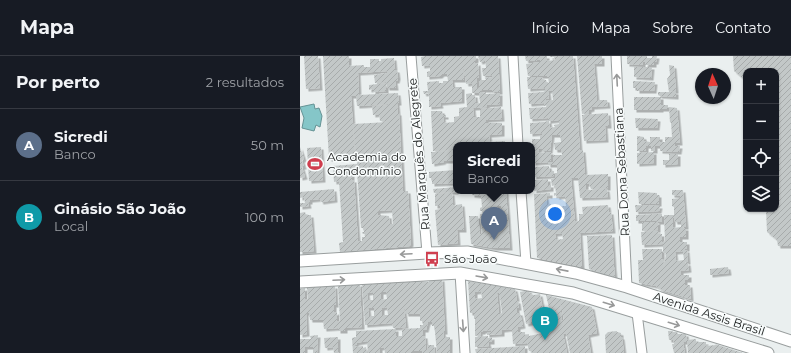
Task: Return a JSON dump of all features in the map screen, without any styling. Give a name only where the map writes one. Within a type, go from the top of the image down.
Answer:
[{"type":"main road","name":"Avenida Assis Brasil","points":[[300,261],[467,252],[576,273],[627,287],[791,341]]},
{"type":"main road","name":"Avenida Assis Brasil","points":[[300,282],[460,274],[573,293],[768,353]]},
{"type":"street","name":"Rua Marquês do Alegrete","points":[[410,56],[427,253]]},
{"type":"street","points":[[513,56],[518,142]]},
{"type":"street","name":"Rua Dona Sebastiana","points":[[616,56],[627,287]]},
{"type":"street","points":[[521,194],[526,263]]},
{"type":"street","points":[[460,274],[465,353]]},
{"type":"street","points":[[637,313],[642,353]]},
{"type":"water","points":[[314,104],[315,109],[319,108],[322,116],[320,127],[316,125],[314,131],[302,128],[304,118],[300,107]]},
{"type":"building","points":[[304,56],[318,56],[320,88],[306,89]]},
{"type":"building","points":[[323,56],[349,56],[349,66],[364,65],[364,67],[370,67],[370,59],[379,59],[379,61],[381,61],[381,59],[394,58],[395,70],[397,70],[398,77],[397,81],[395,81],[396,88],[387,88],[386,82],[375,83],[374,75],[387,73],[387,71],[358,73],[359,95],[398,93],[399,103],[397,103],[399,113],[403,191],[408,191],[410,246],[340,252],[339,243],[343,242],[339,181],[334,182],[333,166],[357,164],[353,124],[388,122],[380,121],[379,114],[373,115],[372,106],[388,104],[357,106],[356,96],[351,96],[355,157],[329,159]],"holes":[[[357,171],[361,228],[364,228],[364,232],[362,232],[365,234],[365,237],[362,237],[362,241],[358,241],[354,180],[352,180],[352,174],[339,175],[339,172]],[[392,210],[393,224],[390,224],[389,216],[378,215],[378,211]]]},
{"type":"building","points":[[476,56],[475,64],[478,63],[479,78],[477,78],[477,88],[479,88],[479,80],[486,80],[485,78],[493,77],[492,75],[483,76],[482,68],[486,68],[485,58],[484,61],[480,62],[478,56],[498,56],[500,92],[481,90],[481,93],[500,93],[500,104],[473,108],[474,117],[480,117],[480,109],[501,107],[502,119],[486,120],[486,123],[502,123],[502,134],[489,135],[490,142],[453,142],[453,150],[433,151],[431,111],[442,111],[443,115],[446,115],[446,117],[443,117],[444,123],[454,122],[454,117],[459,116],[459,108],[467,107],[466,94],[472,93],[472,83],[466,84],[463,69],[464,80],[452,80],[453,87],[462,87],[462,101],[440,103],[441,106],[429,107],[429,95],[428,93],[424,94],[423,91],[428,91],[427,82],[439,81],[439,83],[443,83],[443,81],[448,81],[447,74],[427,77],[427,72],[430,71],[430,65],[422,66],[421,57]],"holes":[[[472,93],[479,93],[480,103],[476,104],[475,95],[472,95]]]},
{"type":"building","points":[[525,56],[547,56],[547,61],[555,60],[554,57],[550,56],[573,56],[580,150],[583,150],[585,175],[608,174],[608,188],[591,189],[589,184],[586,184],[586,190],[607,189],[608,197],[580,198],[578,178],[571,178],[575,222],[579,221],[579,214],[583,214],[582,207],[608,205],[609,212],[611,212],[613,231],[580,233],[582,267],[537,258],[534,194],[550,193],[550,196],[546,196],[547,204],[551,204],[550,211],[547,211],[547,214],[559,212],[559,210],[554,210],[553,207],[566,206],[565,196],[554,196],[554,193],[556,193],[555,185],[552,186],[551,179],[555,178],[555,173],[557,173],[557,165],[548,165],[548,162],[553,162],[553,155],[562,155],[561,150],[555,150],[554,143],[561,142],[560,135],[552,135],[550,151],[542,151],[542,149],[539,149],[539,151],[535,152],[535,142],[532,142],[532,139],[540,139],[542,133],[530,134],[530,123],[548,121],[548,118],[530,119],[529,108],[547,107],[547,105],[544,106],[544,103],[529,104],[528,93],[543,92],[545,91],[545,88],[528,89],[527,77],[542,77],[543,80],[546,80],[547,83],[549,83],[547,76],[528,76],[526,64],[540,62],[540,60],[526,61]],"holes":[[[552,90],[553,100],[546,101],[546,99],[549,99],[548,91]],[[559,120],[559,124],[550,128],[549,121]],[[562,233],[563,239],[556,240],[555,234]]]},
{"type":"building","points":[[577,56],[602,56],[602,64],[594,64],[597,100],[607,100],[608,106],[592,107],[592,109],[589,110],[589,113],[582,114]]},
{"type":"building","points":[[627,56],[647,56],[647,58],[652,58],[652,56],[657,56],[654,65],[645,65],[646,62],[643,62],[643,65],[627,64]]},
{"type":"building","points":[[733,56],[791,56],[791,246],[778,246],[777,240],[767,232],[766,212],[779,212],[779,68],[743,68],[743,78],[734,71]]},
{"type":"building","points":[[669,65],[674,66],[676,91],[669,92],[667,79],[670,75]]},
{"type":"building","points":[[634,67],[652,67],[651,78],[634,77]]},
{"type":"building","points":[[633,81],[655,82],[654,91],[637,91],[637,88],[633,88]]},
{"type":"building","points":[[386,83],[386,91],[373,92],[373,89],[369,90],[369,85]]},
{"type":"building","points":[[658,92],[676,92],[676,97],[660,96],[658,95]]},
{"type":"building","points":[[634,97],[661,97],[661,105],[668,105],[668,109],[634,110]]},
{"type":"building","points":[[669,107],[677,108],[680,143],[675,143],[675,146],[680,146],[679,152],[660,151],[660,146],[655,146],[655,151],[651,151],[651,146],[646,146],[646,151],[637,151],[637,136],[644,137],[644,141],[650,142],[650,137],[660,137],[660,142],[665,142],[665,137],[672,137]]},
{"type":"building","points":[[608,113],[609,126],[605,126],[606,140],[584,141],[582,115]]},
{"type":"building","points":[[635,118],[658,119],[657,128],[636,128]]},
{"type":"building","points":[[300,147],[304,159],[302,160],[304,167],[302,167],[305,177],[300,178]]},
{"type":"building","name":"Academia do Condomínio","points":[[321,147],[323,180],[309,181],[307,148]]},
{"type":"building","points":[[453,151],[453,161],[443,161],[444,162],[432,164],[431,152]]},
{"type":"building","points":[[551,152],[551,161],[535,163],[535,153]]},
{"type":"building","points":[[654,152],[654,163],[637,164],[637,153]]},
{"type":"building","points":[[669,154],[678,154],[678,164],[663,165],[663,160],[669,160]]},
{"type":"building","points":[[549,166],[550,171],[554,171],[554,176],[535,177],[535,167]]},
{"type":"building","points":[[453,170],[453,183],[432,184],[432,178],[429,178],[429,172]]},
{"type":"building","points":[[548,179],[548,185],[551,185],[551,189],[535,191],[535,180]]},
{"type":"building","points":[[453,187],[453,192],[434,193],[433,189]]},
{"type":"building","points":[[334,189],[335,200],[321,202],[320,199],[310,200],[310,202],[308,202],[309,206],[300,207],[300,203],[305,203],[304,197],[300,198],[300,192]]},
{"type":"building","points":[[672,190],[683,190],[686,227],[683,228],[686,228],[686,237],[680,237],[680,242],[687,242],[687,249],[685,250],[687,250],[688,262],[685,263],[688,263],[689,270],[681,271],[681,275],[689,275],[689,280],[685,280],[685,285],[690,285],[691,299],[662,290],[656,286],[639,283],[638,260],[643,260],[642,249],[662,249],[662,259],[657,260],[663,259],[664,268],[666,253],[663,253],[663,244],[642,245],[641,232],[658,231],[658,234],[662,234],[662,243],[665,241],[664,215],[674,215],[672,199],[680,198],[680,196],[672,195]],"holes":[[[673,218],[675,222],[681,222],[681,227],[673,228]],[[683,251],[684,260],[676,261],[675,252]]]},
{"type":"building","points":[[638,192],[657,193],[657,195],[659,195],[659,204],[639,204]]},
{"type":"building","points":[[452,193],[453,205],[456,206],[462,204],[464,230],[457,230],[458,243],[438,245],[435,210],[440,209],[440,206],[435,206],[435,194]]},
{"type":"building","points":[[472,194],[506,194],[510,248],[494,248],[471,244],[469,216],[478,216],[480,234],[482,234],[480,214],[483,214],[482,211],[480,211],[480,208],[482,207],[481,196]],"holes":[[[498,206],[501,206],[501,209],[498,210],[499,214],[486,216],[486,210],[498,208]]]},
{"type":"building","points":[[635,205],[660,206],[659,211],[636,212]]},
{"type":"building","points":[[305,212],[306,215],[311,215],[314,251],[300,252],[300,213]]},
{"type":"building","points":[[662,214],[662,222],[636,221],[636,215]]},
{"type":"building","points":[[642,222],[651,222],[651,224],[652,222],[658,222],[658,230],[642,231]]},
{"type":"building","points":[[612,235],[615,277],[589,269],[587,236]]},
{"type":"building","points":[[728,267],[729,273],[710,275],[710,269]]},
{"type":"building","points":[[442,279],[445,332],[443,332],[444,337],[450,337],[450,353],[437,353],[435,332],[432,322],[428,322],[426,330],[423,330],[423,336],[425,336],[426,349],[428,349],[427,345],[434,345],[435,353],[412,351],[412,353],[385,353],[384,347],[380,348],[380,353],[368,353],[367,341],[356,343],[357,345],[355,345],[355,347],[366,347],[367,353],[353,353],[352,338],[356,337],[356,331],[396,329],[396,336],[402,336],[402,329],[420,328],[420,325],[423,325],[423,321],[420,321],[420,314],[406,314],[404,309],[406,327],[393,328],[392,323],[365,325],[362,284],[417,281],[429,282],[429,280]],"holes":[[[373,292],[373,300],[368,300],[367,293]],[[381,292],[386,292],[387,299],[381,300]],[[387,307],[388,315],[382,315],[382,308]],[[368,308],[374,308],[374,316],[369,316]]]},
{"type":"building","points":[[468,281],[515,289],[517,298],[516,301],[518,301],[519,308],[517,308],[517,313],[520,313],[523,326],[518,327],[518,332],[525,332],[525,335],[529,334],[529,336],[552,331],[551,322],[564,320],[560,305],[562,319],[552,321],[546,295],[592,307],[597,333],[588,335],[591,353],[570,353],[566,333],[563,334],[567,353],[532,353],[529,351],[527,343],[513,344],[512,330],[509,329],[502,330],[502,334],[487,335],[487,332],[491,332],[491,330],[480,332],[481,335],[475,336],[474,313],[470,313]],"holes":[[[481,291],[482,298],[475,299],[475,292]],[[497,293],[499,293],[500,297],[502,313],[500,314]]]},
{"type":"building","points":[[360,284],[362,327],[345,328],[345,331],[338,331],[338,328],[324,329],[323,320],[310,320],[309,313],[306,313],[307,334],[300,335],[300,289],[305,288],[305,300],[308,299],[307,287],[335,286],[336,305],[334,305],[334,313],[337,312],[337,322],[340,321],[338,286]]},
{"type":"building","points":[[529,290],[530,294],[540,294],[545,320],[526,324],[520,292]]},
{"type":"building","points":[[617,331],[621,333],[624,353],[606,353],[605,335],[608,332]]},
{"type":"building","points":[[668,331],[677,332],[678,334],[686,334],[687,340],[696,339],[696,342],[706,342],[706,346],[716,345],[715,344],[743,353],[688,353],[687,342],[683,342],[685,353],[674,353],[672,344],[674,344],[673,340],[669,340]]},
{"type":"building","points":[[318,335],[317,353],[313,353],[313,347],[305,347],[305,353],[300,353],[300,339],[311,339],[310,336]]},
{"type":"building","points":[[488,336],[488,338],[492,337],[492,342],[488,342],[489,346],[475,347],[475,337]]},
{"type":"building","points":[[338,337],[339,353],[334,353],[333,347],[325,348],[324,338]]},
{"type":"building","points":[[525,346],[525,353],[476,353],[475,349]]},
{"type":"place","name":"Academia do Condomínio","points":[[315,164]]},
{"type":"place","name":"Sicredi","points":[[494,240]]},
{"type":"place","name":"São João","points":[[432,259]]},
{"type":"place","name":"Ginásio São João","points":[[545,340]]}]
